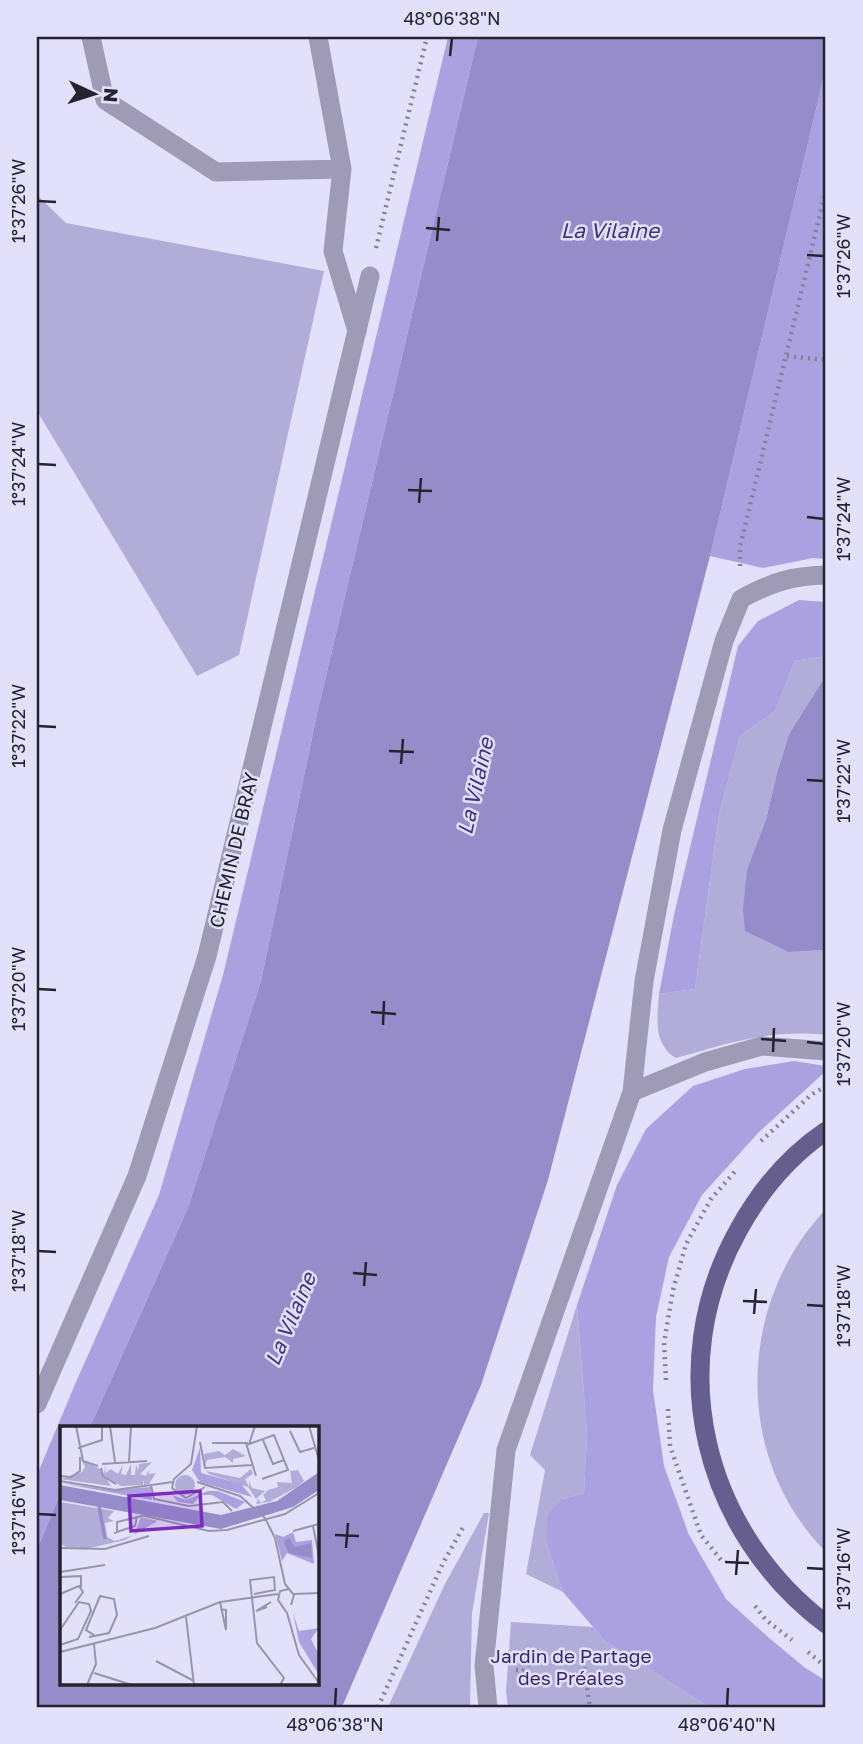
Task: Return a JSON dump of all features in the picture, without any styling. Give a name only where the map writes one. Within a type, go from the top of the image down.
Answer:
[{"type":"main road","points":[[826,1131],[780,1170],[751,1207],[729,1247],[712,1291],[703,1337],[699,1383],[704,1430],[716,1475],[734,1518],[758,1558],[789,1593],[826,1624]]},
{"type":"street","points":[[91,37],[105,100],[216,172],[342,169]]},
{"type":"street","points":[[318,37],[342,169],[333,251],[357,331]]},
{"type":"street","name":"CHEMIN DE BRAY","points":[[37,1404],[137,1176],[207,956],[370,276]]},
{"type":"street","points":[[488,1707],[484,1666],[506,1450],[632,1092],[644,981],[672,830],[724,641],[741,598],[796,575],[826,575]]},
{"type":"street","points":[[632,1092],[705,1062],[762,1046],[826,1051]]},
{"type":"path","points":[[370,276],[427,37]]},
{"type":"path","points":[[741,598],[740,547],[826,189]]},
{"type":"path","points":[[787,356],[826,360]]},
{"type":"path","points":[[378,1707],[443,1563],[471,1514]]},
{"type":"path","points":[[484,1666],[523,1671],[532,1660],[582,1655],[590,1707]]},
{"type":"green space","points":[[37,195],[66,223],[324,271],[239,655],[197,676],[37,411]]},
{"type":"green space","points":[[826,656],[826,675],[789,734],[766,820],[789,952],[826,950],[826,1035],[768,1036],[676,1058],[660,1038],[657,1021],[659,994],[695,989],[719,815],[740,736],[775,711],[795,661]]},
{"type":"green space","points":[[826,1209],[826,1552],[796,1514],[774,1473],[761,1428],[757,1381],[762,1335],[775,1290],[796,1247]]},
{"type":"green space","points":[[577,1305],[587,1434],[584,1493],[563,1499],[546,1542],[563,1592],[526,1574],[545,1470],[530,1455]]},
{"type":"green space","points":[[484,1513],[489,1513],[472,1613],[470,1707],[388,1707],[445,1584]]},
{"type":"green space","name":"Jardin de Partage des Préales","points":[[511,1622],[593,1627],[605,1641],[709,1707],[508,1707],[506,1692]]},
{"type":"shaded area","points":[[448,37],[478,37],[317,714],[261,981],[188,1208],[90,1426],[60,1426],[60,1494],[37,1550],[37,1475],[159,1195],[223,975]]},
{"type":"shaded area","points":[[826,67],[826,559],[813,558],[763,568],[710,556]]},
{"type":"shaded area","points":[[799,600],[826,602],[826,656],[795,661],[775,711],[740,736],[719,815],[695,989],[659,994],[674,915],[738,646],[758,621]]},
{"type":"shaded area","points":[[794,1061],[826,1066],[826,1071],[759,1132],[702,1195],[669,1257],[656,1317],[653,1390],[664,1466],[689,1535],[726,1599],[804,1667],[826,1681],[826,1707],[709,1707],[605,1641],[563,1592],[546,1542],[548,1514],[563,1499],[584,1493],[587,1434],[577,1305],[617,1185],[646,1129],[693,1086],[745,1069]]},
{"type":"water","name":"La Vilaine","points":[[478,37],[826,37],[826,67],[710,556],[548,1180],[481,1385],[342,1707],[37,1707],[37,1550],[60,1494],[60,1684],[318,1684],[318,1426],[90,1426],[188,1208],[261,981],[317,714]]},
{"type":"water","points":[[826,675],[826,950],[789,952],[745,931],[743,909],[747,870],[766,820],[789,734]]}]
